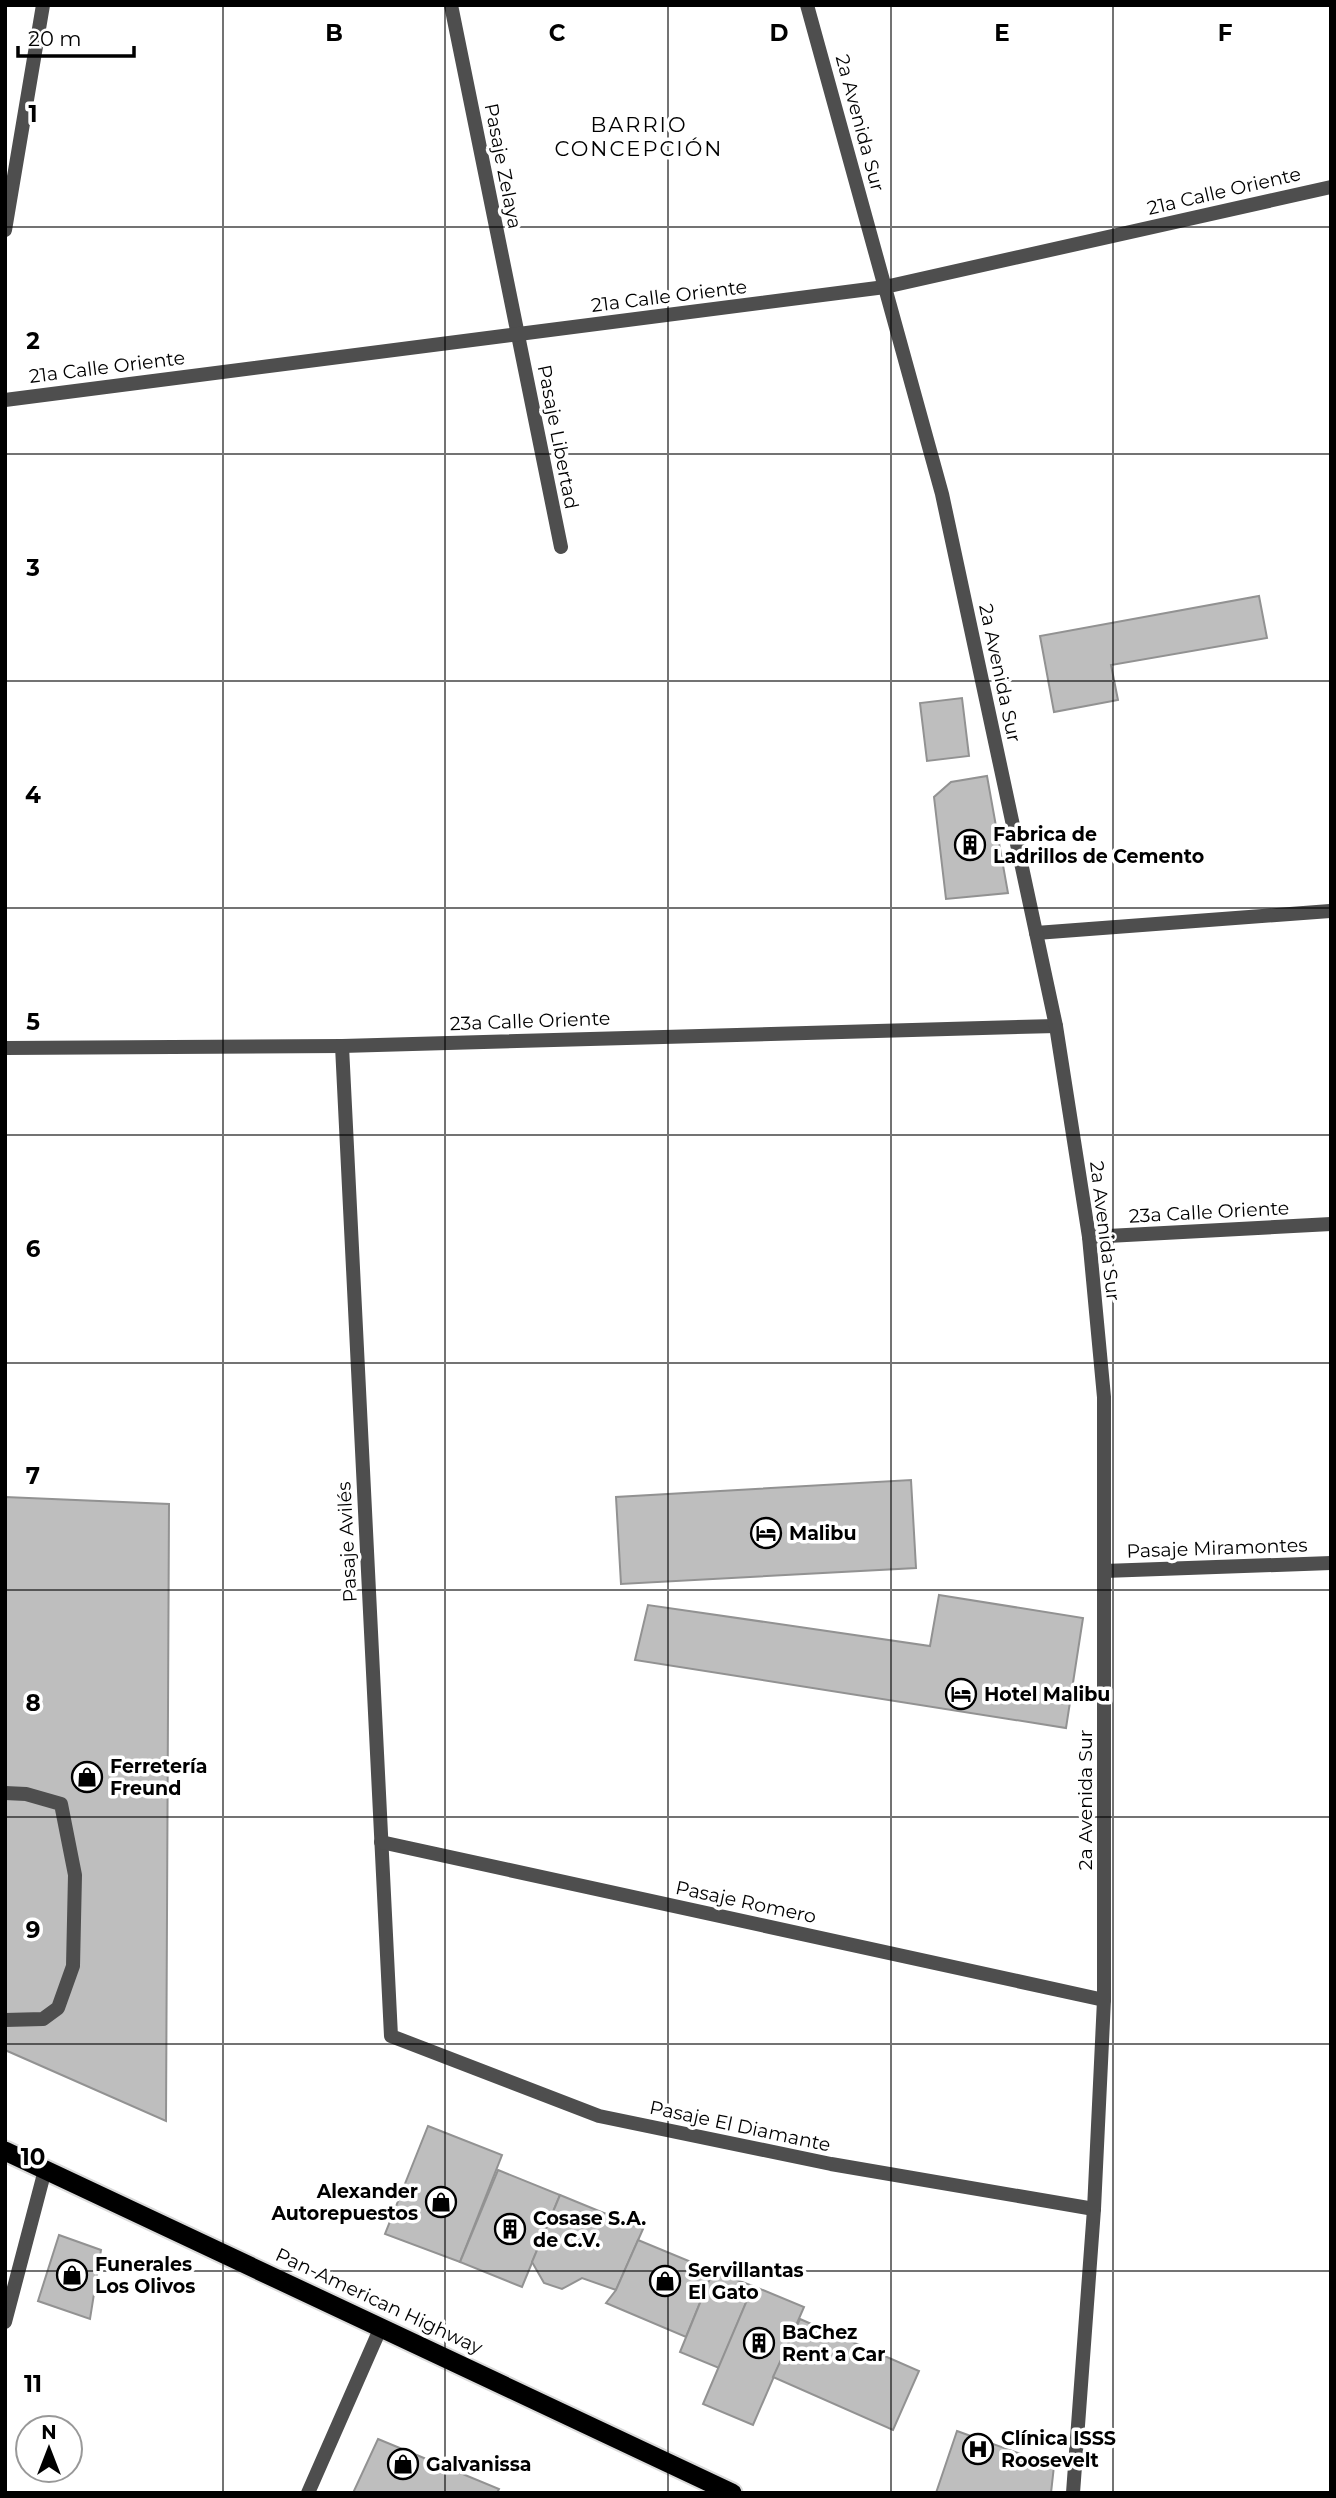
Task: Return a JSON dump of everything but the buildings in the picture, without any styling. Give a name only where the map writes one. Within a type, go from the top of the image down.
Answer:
[{"type":"highway","name":"Pan-American Highway","points":[[5,2151],[732,2493]]},
{"type":"street","points":[[5,230],[43,5]]},
{"type":"street","name":"Pasaje Zelaya","points":[[451,5],[517,335]]},
{"type":"street","name":"2a Avenida Sur","points":[[807,5],[942,494],[1056,1026],[1090,1237],[1104,1397],[1104,2000],[1094,2209],[1073,2493]]},
{"type":"street","name":"21a Calle Oriente","points":[[5,400],[885,287],[1331,187]]},
{"type":"street","name":"Pasaje Libertad","points":[[517,335],[561,547]]},
{"type":"street","points":[[1036,933],[1331,911]]},
{"type":"street","name":"23a Calle Oriente","points":[[5,1048],[342,1046],[1056,1026]]},
{"type":"street","name":"Pasaje Avilés","points":[[342,1046],[391,2036]]},
{"type":"street","name":"23a Calle Oriente","points":[[1090,1237],[1331,1224]]},
{"type":"street","name":"Pasaje Miramontes","points":[[1104,1571],[1331,1563]]},
{"type":"street","points":[[5,1793],[26,1794],[61,1804],[75,1875],[73,1966],[58,2008],[43,2019],[5,2020]]},
{"type":"street","name":"Pasaje Romero","points":[[381,1842],[1104,2000]]},
{"type":"street","name":"Pasaje El Diamante","points":[[391,2036],[599,2116],[831,2164],[1094,2209]]},
{"type":"street","points":[[5,2322],[45,2170]]},
{"type":"street","points":[[308,2493],[381,2327]]},
{"type":"place","name":"Fabrica de Ladrillos de Cemento","points":[[970,845]]},
{"type":"place","name":"Malibu","points":[[766,1533]]},
{"type":"place","name":"Hotel Malibu","points":[[961,1694]]},
{"type":"place","name":"Ferretería Freund","points":[[87,1777]]},
{"type":"place","name":"Alexander Autorepuestos","points":[[441,2202]]},
{"type":"place","name":"Cosase S.A. de C.V.","points":[[510,2229]]},
{"type":"place","name":"Funerales Los Olivos","points":[[72,2275]]},
{"type":"place","name":"Servillantas El Gato","points":[[665,2281]]},
{"type":"place","name":"BaChez Rent a Car","points":[[759,2343]]},
{"type":"place","name":"Clínica ISSS Roosevelt","points":[[978,2449]]},
{"type":"place","name":"Galvanissa","points":[[403,2464]]},
{"type":"district","name":"BARRIO CONCEPCIÓN","points":[[639,136]]}]
